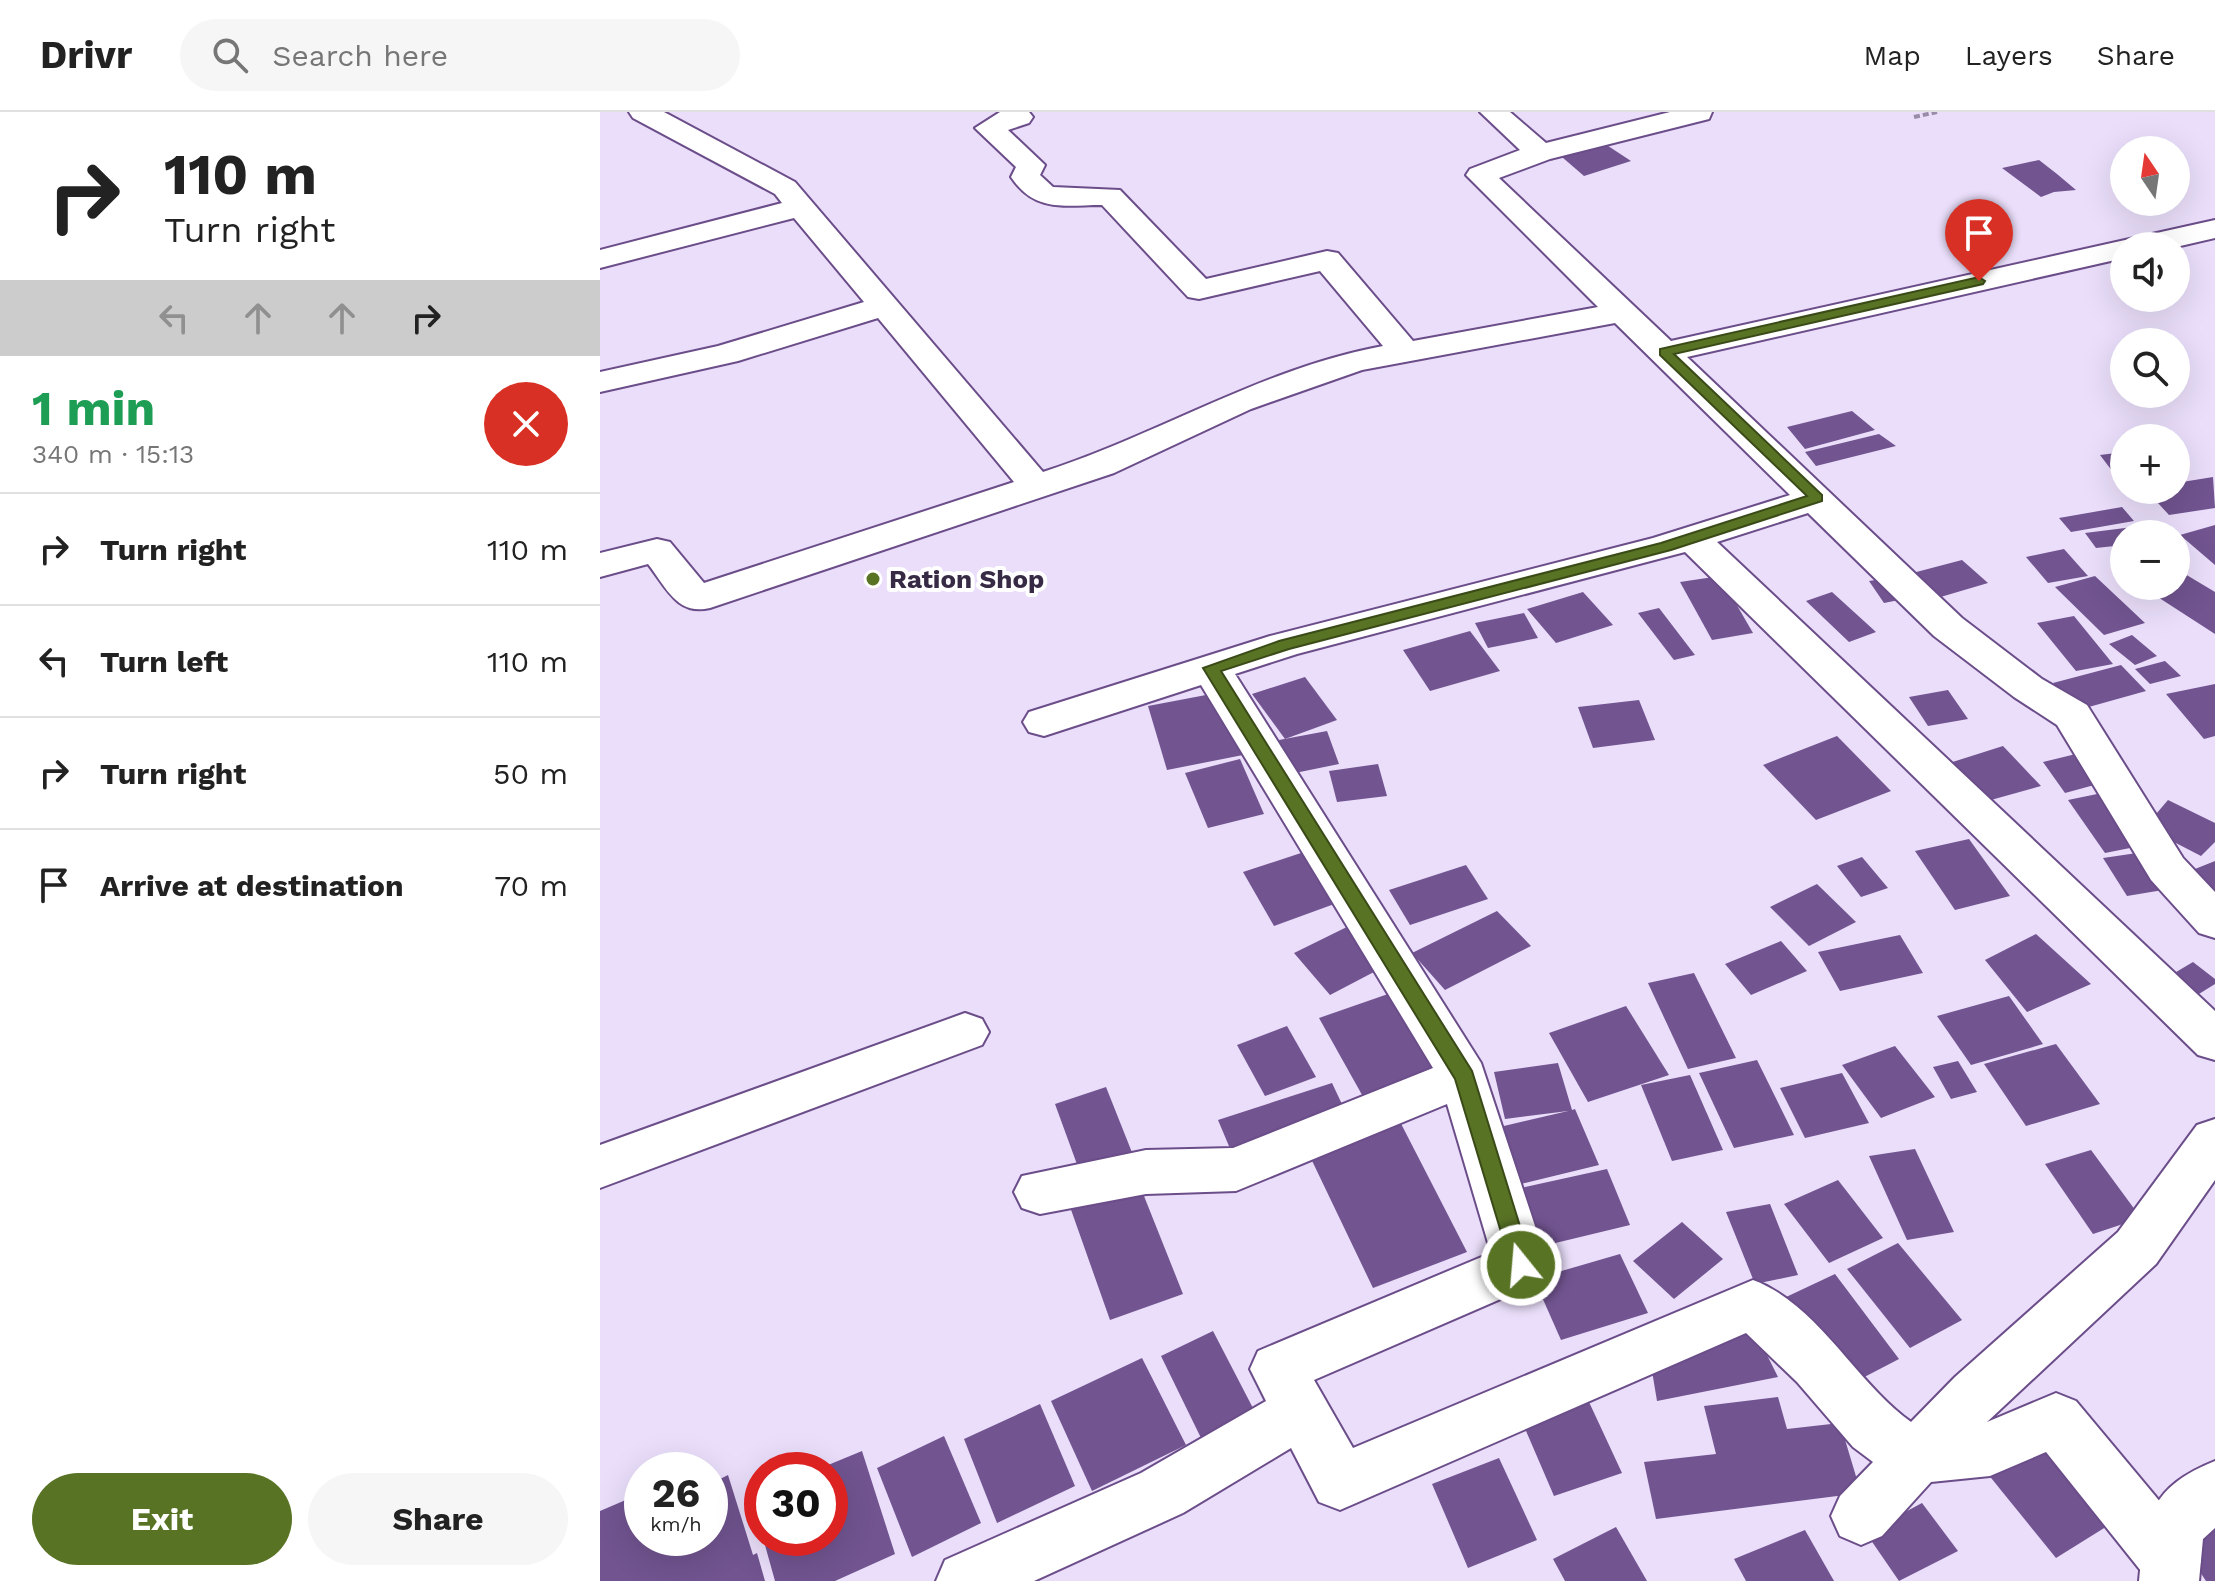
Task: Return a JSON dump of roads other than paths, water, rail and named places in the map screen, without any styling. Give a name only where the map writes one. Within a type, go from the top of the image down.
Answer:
[{"type":"street","points":[[643,112],[785,188],[1036,486]]},
{"type":"street","points":[[1014,112],[1019,117],[989,128],[1031,165],[1025,177],[1046,196],[1110,196],[1199,290],[1327,260],[1406,353]]},
{"type":"street","points":[[1494,112],[1540,153]]},
{"type":"street","points":[[1699,113],[1540,153],[1480,175],[1948,627],[2028,688],[2072,715],[2167,869],[2215,921]]},
{"type":"street","points":[[600,259],[802,207]]},
{"type":"street","points":[[2190,235],[2215,229]]},
{"type":"street","points":[[1664,352],[2110,252]]},
{"type":"street","points":[[600,382],[726,354],[885,306]]},
{"type":"street","points":[[600,565],[657,550],[696,599],[1101,465],[1239,402],[1355,361],[1623,312]]},
{"type":"street","points":[[1044,722],[1284,645],[1692,538],[1817,498]]},
{"type":"street","points":[[1692,538],[2215,1041]]},
{"type":"street","points":[[1211,668],[1464,1077],[1521,1265],[1278,1369],[1340,1482],[1753,1304],[1817,1364],[1873,1428],[1914,1457],[1990,1449],[2056,1420],[2170,1571]]},
{"type":"street","points":[[600,1167],[965,1032]]},
{"type":"street","points":[[1040,1192],[1146,1172],[1236,1169],[1367,1113],[1464,1077]]},
{"type":"street","points":[[1861,1516],[1975,1395],[2137,1248],[2215,1140]]},
{"type":"street","points":[[966,1581],[1162,1493],[1301,1411]]},
{"type":"street","points":[[2170,1571],[2174,1526],[2215,1489]]},
{"type":"place","name":"Ration Shop","points":[[873,579]]}]
